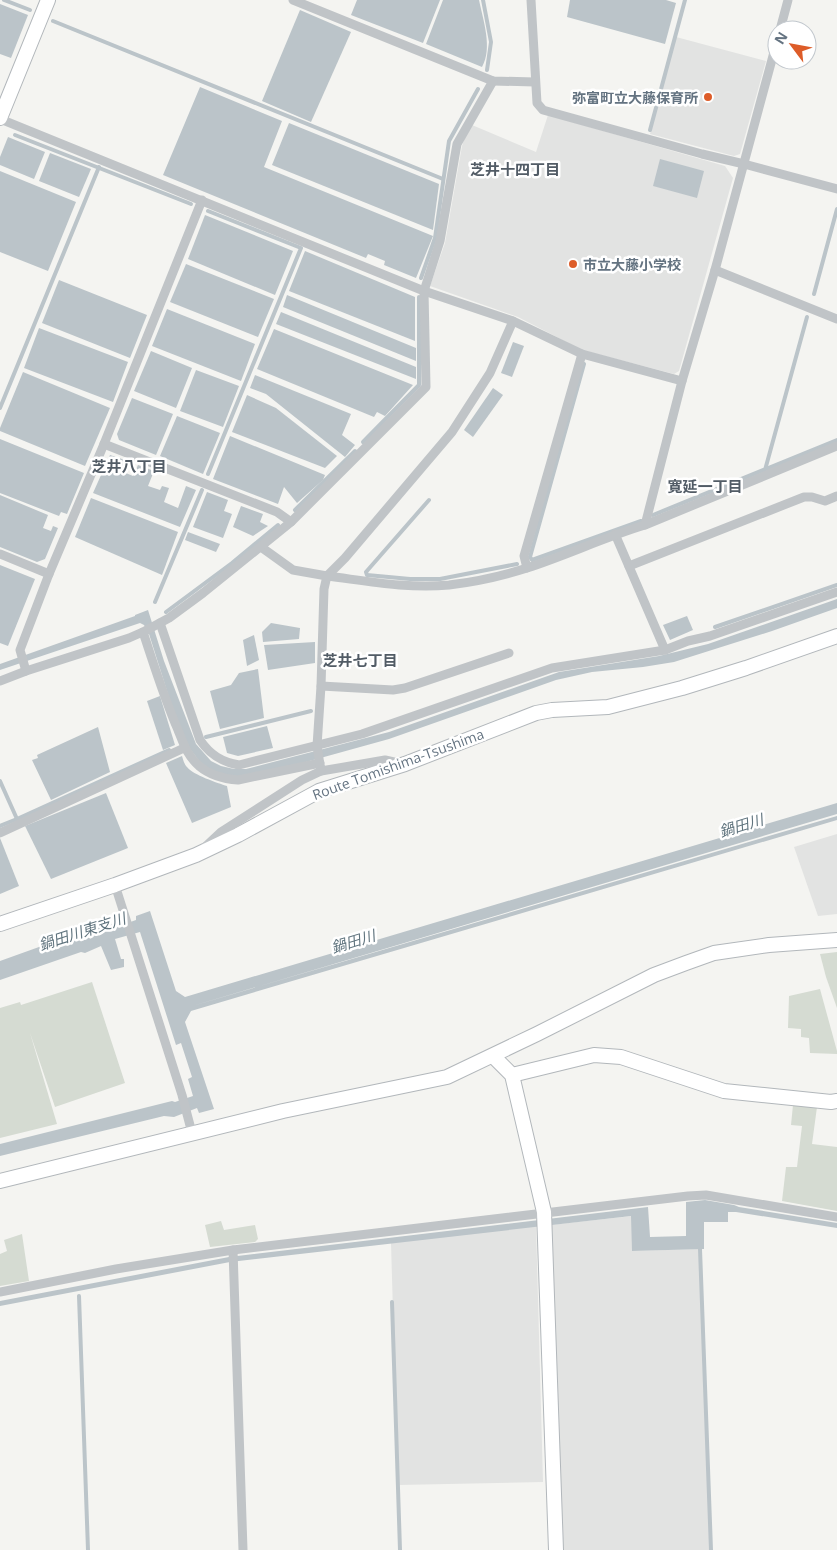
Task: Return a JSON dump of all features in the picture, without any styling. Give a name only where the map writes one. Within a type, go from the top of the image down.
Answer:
[{"type":"street","points":[[48,0],[0,119],[424,291],[513,320],[582,354],[682,381]]},
{"type":"street","points":[[293,0],[493,81],[535,82]]},
{"type":"street","points":[[531,0],[537,103],[543,110],[837,189]]},
{"type":"street","points":[[783,20],[788,0]]},
{"type":"street","points":[[645,525],[682,381],[715,270],[769,70]]},
{"type":"street","points":[[0,681],[106,646],[144,632],[160,623],[203,593],[291,522],[426,387],[424,291],[440,242],[457,144],[493,81]]},
{"type":"street","points":[[26,671],[20,650],[202,200]]},
{"type":"street","points":[[715,270],[837,319]]},
{"type":"street","points":[[320,765],[317,746],[324,589],[327,576],[345,558],[452,432],[490,373],[513,320]]},
{"type":"street","points":[[527,568],[524,556],[582,354]]},
{"type":"street","points":[[104,444],[277,512],[291,522]]},
{"type":"street","points":[[262,546],[293,570],[409,586],[449,584],[527,568],[645,525],[837,446]]},
{"type":"street","points":[[629,566],[804,497],[825,501],[837,496]]},
{"type":"street","points":[[616,534],[665,650]]},
{"type":"street","points":[[0,554],[50,574]]},
{"type":"street","points":[[160,623],[200,740],[215,757],[230,764],[239,765],[362,734],[552,668],[665,650],[837,592]]},
{"type":"street","points":[[144,632],[170,714],[184,748],[208,772],[227,779],[238,780],[320,765],[385,760],[405,764]]},
{"type":"street","name":"Route Tomishima-Tsushima","points":[[0,924],[196,855],[238,835],[319,791],[405,764],[536,713],[552,710],[608,707],[700,682],[818,644],[837,636]]},
{"type":"street","points":[[321,686],[393,690],[405,688],[509,653]]},
{"type":"street","points":[[0,833],[184,748]]},
{"type":"street","points":[[196,855],[221,832],[302,780],[320,765]]},
{"type":"street","points":[[115,885],[183,1098],[192,1133]]},
{"type":"street","points":[[0,1181],[283,1111],[447,1077],[654,975],[686,962],[714,953],[770,945],[837,940]]},
{"type":"street","points":[[512,1076],[594,1055],[620,1057],[724,1091],[831,1102],[837,1101]]},
{"type":"street","points":[[493,1056],[512,1076],[544,1219],[556,1550]]},
{"type":"street","points":[[0,1292],[116,1269],[233,1252],[544,1219],[634,1203],[688,1196],[706,1195],[837,1217]]},
{"type":"street","points":[[233,1252],[243,1550]]},
{"type":"shaded area","points":[[357,0],[440,0],[423,43],[351,15]]},
{"type":"shaded area","points":[[443,0],[479,0],[487,43],[487,51],[482,67],[426,44]]},
{"type":"shaded area","points":[[570,0],[666,0],[676,3],[665,44],[567,17]]},
{"type":"shaded area","points":[[0,4],[28,15],[11,58],[0,54]]},
{"type":"shaded area","points":[[300,10],[351,32],[311,122],[262,101]]},
{"type":"shaded area","name":"弥富町立大藤保育所","points":[[676,37],[766,61],[740,154],[734,156],[650,134]]},
{"type":"shaded area","points":[[200,87],[282,121],[264,167],[433,236],[416,278],[384,265],[385,261],[368,254],[366,258],[163,175]]},
{"type":"shaded area","name":"市立大藤小学校","points":[[548,115],[725,166],[733,178],[679,371],[674,374],[582,350],[518,317],[430,286],[445,243],[462,146],[472,125],[536,152]]},
{"type":"shaded area","points":[[289,123],[439,184],[433,230],[272,165]]},
{"type":"shaded area","points":[[8,137],[45,152],[34,179],[0,165],[0,157]]},
{"type":"shaded area","points":[[50,153],[91,169],[79,197],[39,181]]},
{"type":"shaded area","points":[[660,159],[704,171],[697,198],[653,186]]},
{"type":"shaded area","points":[[0,171],[76,202],[48,271],[0,252]]},
{"type":"shaded area","points":[[205,215],[293,251],[275,295],[188,259]]},
{"type":"shaded area","points":[[305,251],[415,297],[415,341],[289,291]]},
{"type":"shaded area","points":[[186,264],[274,299],[258,337],[170,302]]},
{"type":"shaded area","points":[[59,280],[147,315],[130,358],[42,323]]},
{"type":"shaded area","points":[[287,295],[416,348],[416,361],[283,307]]},
{"type":"shaded area","points":[[167,309],[255,344],[241,381],[152,346]]},
{"type":"shaded area","points":[[281,312],[416,367],[416,379],[276,324]]},
{"type":"shaded area","points":[[39,328],[128,362],[113,402],[24,368]]},
{"type":"shaded area","points":[[274,329],[413,385],[385,416],[377,412],[374,417],[257,369]]},
{"type":"shaded area","points":[[513,342],[524,346],[512,377],[501,373]]},
{"type":"shaded area","points":[[151,351],[192,368],[176,408],[134,391]]},
{"type":"shaded area","points":[[196,370],[239,386],[223,427],[180,411]]},
{"type":"shaded area","points":[[23,372],[110,408],[85,466],[0,431]]},
{"type":"shaded area","points":[[255,375],[351,414],[342,435],[355,445],[345,457],[266,394],[250,388]]},
{"type":"shaded area","points":[[493,388],[503,395],[473,437],[464,430]]},
{"type":"shaded area","points":[[247,395],[276,408],[337,456],[325,468],[232,432]]},
{"type":"shaded area","points":[[132,398],[173,414],[156,455],[119,440],[117,434]]},
{"type":"shaded area","points":[[177,416],[220,433],[203,474],[160,456]]},
{"type":"shaded area","points":[[230,436],[325,475],[323,480],[297,503],[284,487],[278,504],[213,479]]},
{"type":"shaded area","points":[[0,439],[84,473],[67,514],[61,512],[59,516],[0,493]]},
{"type":"shaded area","points":[[110,455],[125,460],[121,471],[133,476],[138,465],[154,471],[148,486],[160,490],[162,486],[169,488],[164,502],[178,508],[186,486],[196,490],[180,527],[93,493]]},
{"type":"shaded area","points":[[207,492],[228,500],[224,511],[232,514],[223,538],[193,527]]},
{"type":"shaded area","points":[[0,495],[48,515],[43,528],[51,531],[53,526],[58,528],[45,559],[37,562],[0,547]]},
{"type":"shaded area","points":[[91,498],[178,532],[162,575],[75,537]]},
{"type":"shaded area","points":[[241,506],[263,514],[260,522],[268,526],[253,536],[233,527]]},
{"type":"shaded area","points":[[188,532],[220,544],[216,552],[185,540]]},
{"type":"shaded area","points":[[0,565],[35,579],[8,646],[0,643]]},
{"type":"shaded area","points":[[837,599],[837,608],[674,662],[592,672],[556,680],[389,739],[306,762],[240,777],[214,773],[200,762],[187,745],[174,713],[149,634],[144,625],[140,623],[0,670],[0,664],[148,610],[164,661],[196,744],[211,761],[221,766],[246,769],[389,732],[559,672],[659,656],[708,644]]},
{"type":"shaded area","points":[[687,616],[693,630],[670,640],[663,625]]},
{"type":"shaded area","points":[[271,623],[300,628],[299,639],[263,642],[262,632]]},
{"type":"shaded area","points":[[254,635],[259,660],[247,666],[243,640]]},
{"type":"shaded area","points":[[315,642],[315,663],[268,670],[264,645]]},
{"type":"shaded area","points":[[258,669],[264,718],[220,729],[210,691],[231,685],[239,673]]},
{"type":"shaded area","points":[[160,696],[175,745],[163,750],[147,701]]},
{"type":"shaded area","points":[[267,726],[273,748],[238,756],[227,753],[223,737]]},
{"type":"shaded area","points":[[98,727],[110,772],[51,800],[32,760],[38,758],[37,755]]},
{"type":"shaded area","points":[[182,756],[190,770],[227,786],[231,807],[192,823],[166,763]]},
{"type":"shaded area","points":[[106,793],[128,848],[51,879],[25,826]]},
{"type":"shaded area","points":[[837,803],[837,814],[189,1007],[837,816],[837,820],[191,1011],[185,1022],[214,1109],[199,1113],[197,1108],[174,1117],[164,1116],[0,1156],[0,1144],[193,1096],[188,1079],[192,1077],[181,1043],[176,1045],[140,932],[115,939],[121,959],[124,959],[124,967],[111,970],[101,946],[85,953],[81,952],[0,980],[0,961],[103,924],[122,925],[136,920],[136,916],[150,911],[176,991],[185,997]]},
{"type":"shaded area","points":[[837,834],[837,914],[818,916],[794,847]]},
{"type":"shaded area","points":[[0,838],[19,886],[0,894]]},
{"type":"shaded area","points":[[837,952],[837,1008],[820,954]]},
{"type":"shaded area","points":[[92,982],[125,1083],[55,1107],[30,1033],[57,1124],[0,1138],[0,1008],[20,1002],[21,1005]]},
{"type":"shaded area","points":[[820,989],[837,1054],[810,1053],[809,1038],[801,1037],[801,1029],[788,1028],[789,996]]},
{"type":"shaded area","points":[[793,1105],[817,1107],[812,1144],[837,1147],[837,1211],[782,1201],[786,1167],[797,1167],[802,1126],[791,1125]]},
{"type":"shaded area","points":[[705,1200],[837,1223],[837,1228],[728,1212],[728,1222],[704,1222],[704,1249],[632,1251],[631,1216],[230,1262],[0,1306],[0,1301],[229,1257],[648,1207],[650,1237],[686,1236],[686,1202]]},
{"type":"shaded area","points":[[632,1216],[633,1251],[700,1249],[711,1550],[561,1550],[550,1225]]},
{"type":"shaded area","points":[[221,1221],[224,1230],[255,1225],[258,1239],[255,1242],[210,1247],[205,1225]]},
{"type":"shaded area","points":[[536,1226],[543,1482],[398,1485],[391,1243]]},
{"type":"shaded area","points":[[22,1234],[29,1281],[0,1286],[0,1254],[7,1251],[4,1240]]},
{"type":"waterway","points":[[4,0],[30,10]]},
{"type":"waterway","points":[[483,0],[491,42],[487,70]]},
{"type":"waterway","points":[[650,130],[685,0]]},
{"type":"waterway","points":[[53,21],[443,179]]},
{"type":"waterway","points":[[421,278],[435,238],[449,141],[478,89]]},
{"type":"waterway","points":[[15,135],[191,204]]},
{"type":"waterway","points":[[0,408],[99,167]]},
{"type":"waterway","points":[[814,294],[837,209]]},
{"type":"waterway","points":[[208,211],[301,248],[208,474]]},
{"type":"waterway","points":[[363,442],[419,385],[419,297]]},
{"type":"waterway","points":[[765,470],[807,317]]},
{"type":"waterway","points":[[584,364],[530,557],[532,560],[641,521]]},
{"type":"waterway","points":[[653,515],[837,440]]},
{"type":"waterway","points":[[295,510],[355,451]]},
{"type":"waterway","points":[[155,602],[202,490]]},
{"type":"waterway","points":[[429,500],[366,572],[367,575],[410,579],[440,579],[517,564]]},
{"type":"waterway","points":[[166,612],[232,563],[278,525]]},
{"type":"waterway","points":[[715,627],[837,585]]},
{"type":"waterway","points":[[206,737],[311,711]]},
{"type":"waterway","points":[[0,781],[17,819],[169,750]]},
{"type":"waterway","points":[[0,826],[17,819]]},
{"type":"waterway","points":[[700,1249],[711,1550]]},
{"type":"waterway","points":[[79,1296],[88,1550]]},
{"type":"waterway","points":[[392,1302],[400,1550]]},
{"type":"place","name":"弥富町立大藤保育所","points":[[708,97]]},
{"type":"place","name":"市立大藤小学校","points":[[573,264]]},
{"type":"district","name":"芝井十四丁目","points":[[515,169]]},
{"type":"district","name":"芝井八丁目","points":[[129,466]]},
{"type":"district","name":"寛延一丁目","points":[[705,486]]},
{"type":"district","name":"芝井七丁目","points":[[360,660]]},
{"type":"water label","name":"鍋田川","points":[[741,825]]},
{"type":"water label","name":"鍋田川東支川","points":[[82,931]]},
{"type":"water label","name":"鍋田川","points":[[353,941]]}]
